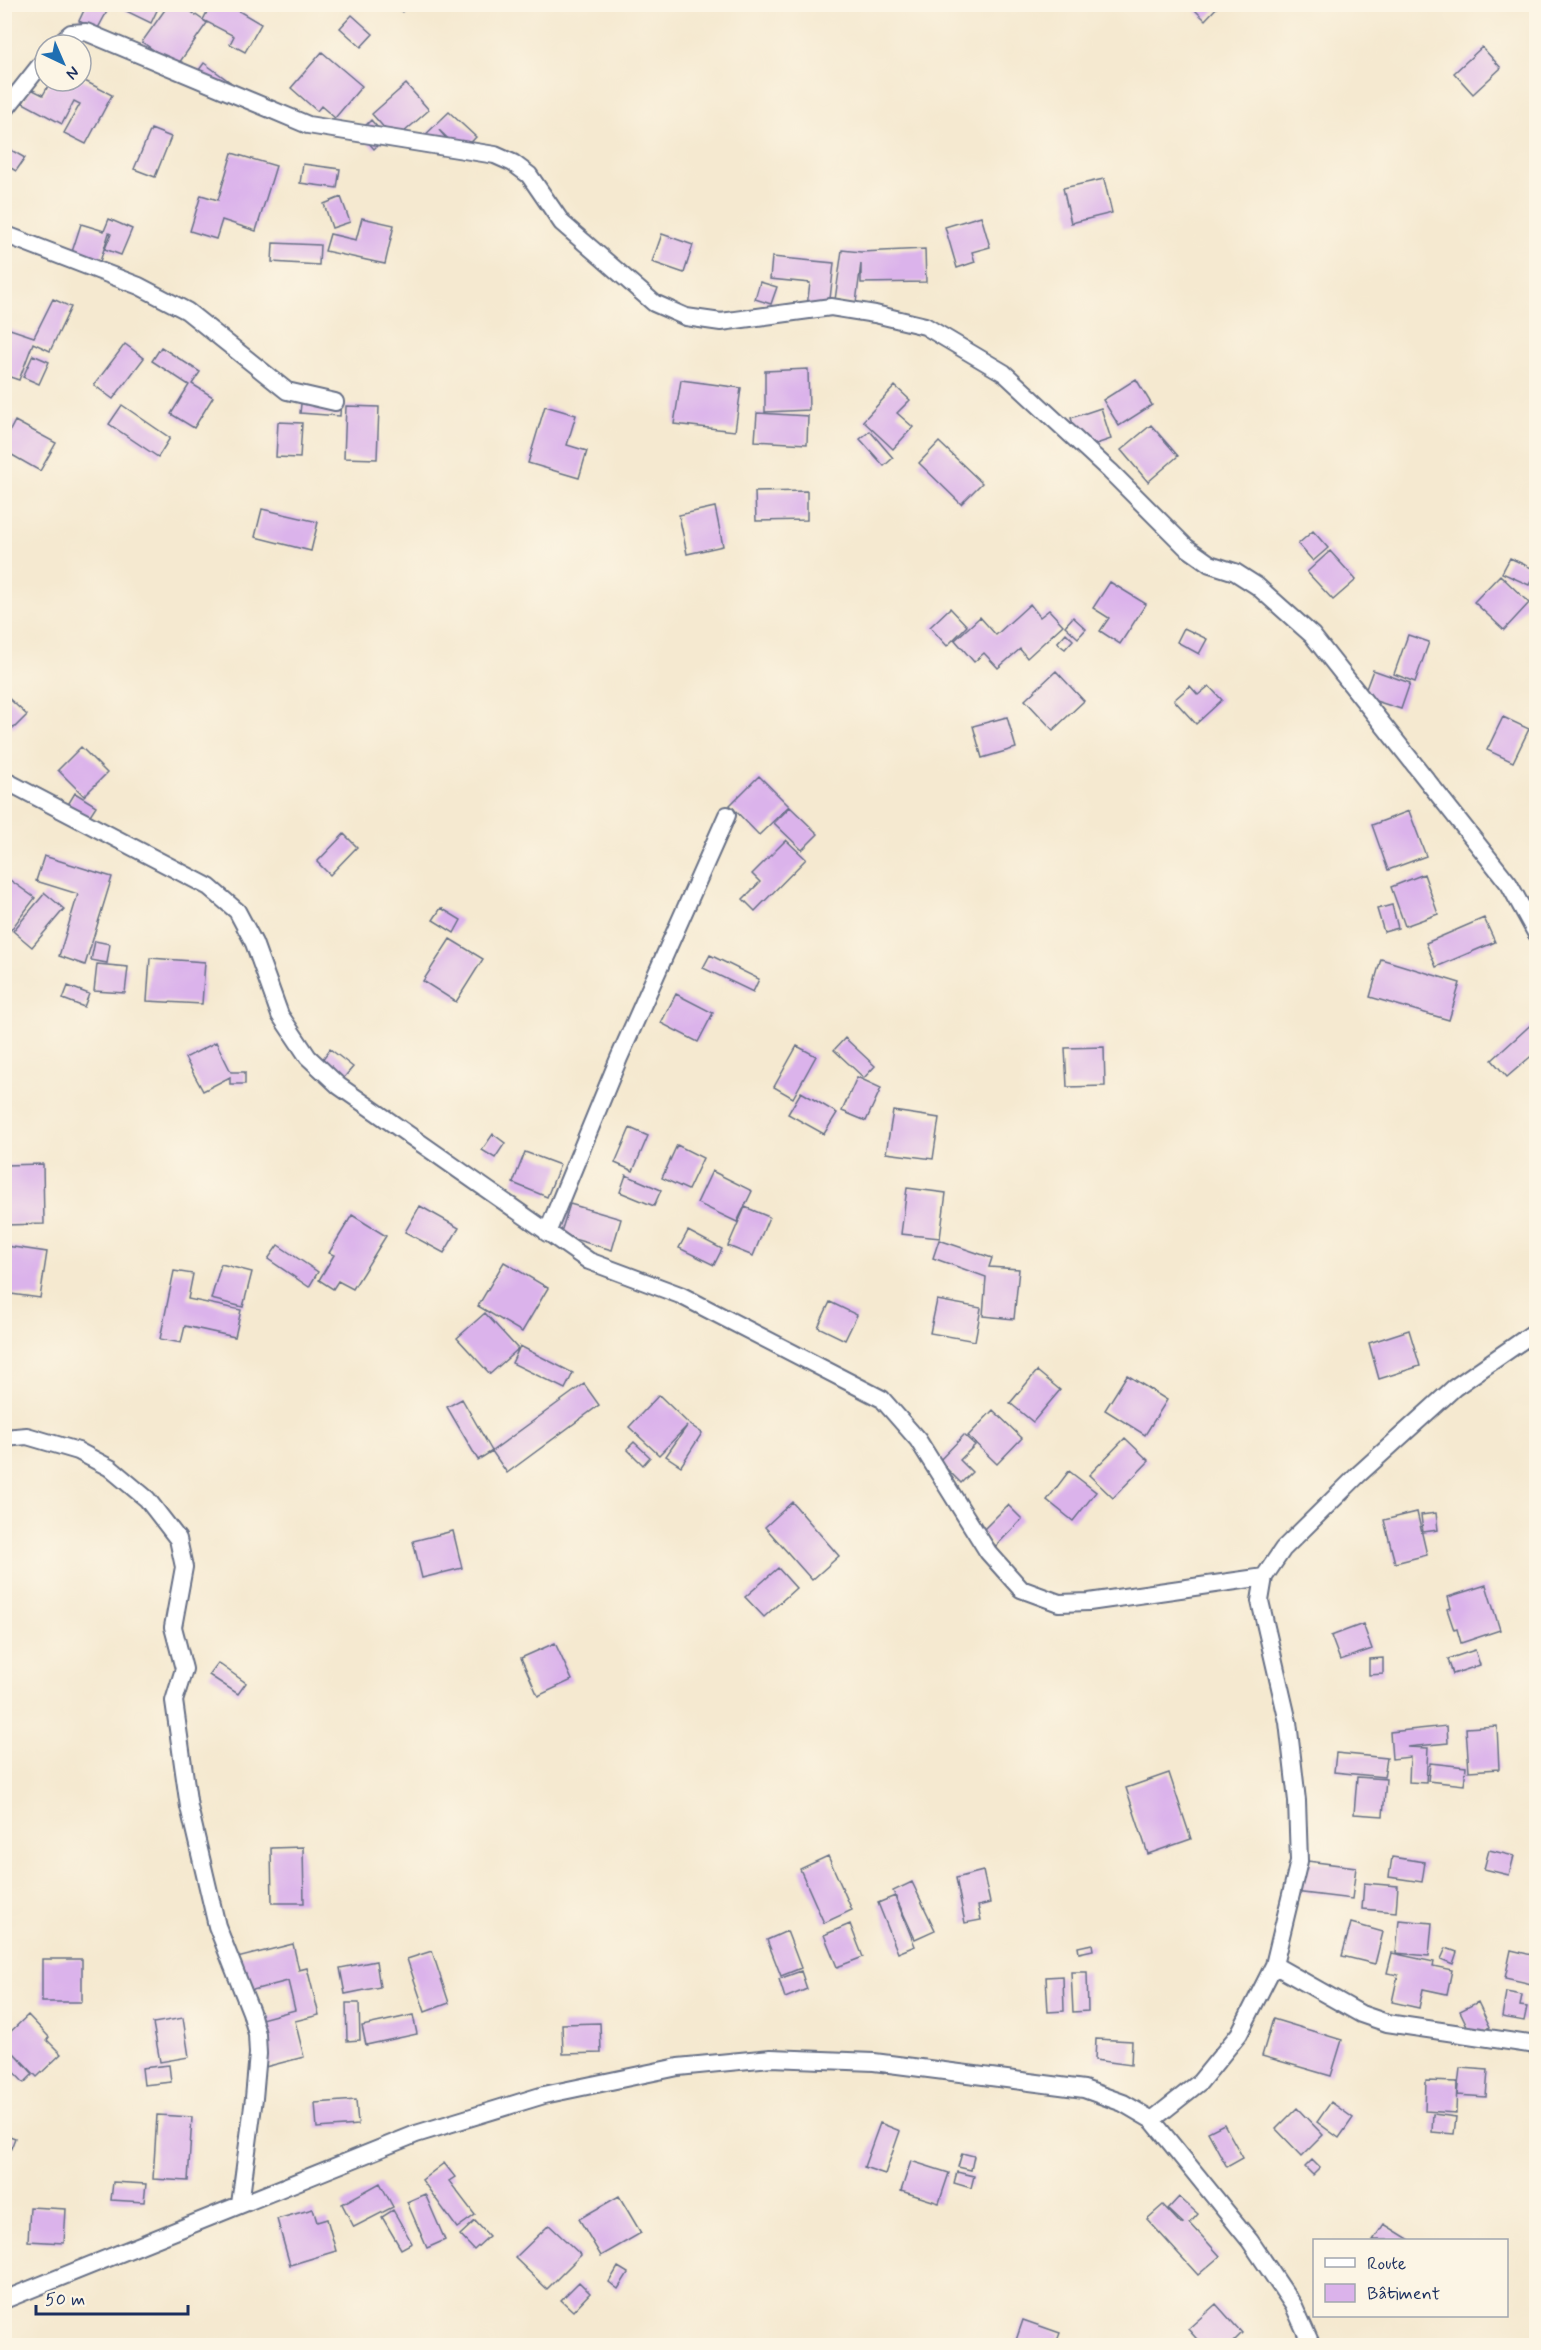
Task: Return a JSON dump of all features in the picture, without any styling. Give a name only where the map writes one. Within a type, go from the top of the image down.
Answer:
[{"type":"street","points":[[71,33],[88,33]]},
{"type":"street","points":[[93,35],[308,125],[495,155],[529,175],[562,223],[654,303],[686,317],[721,322],[831,307],[925,326],[1004,373],[1110,471],[1186,547],[1210,564],[1235,572],[1257,586],[1312,635],[1509,884],[1536,933]]},
{"type":"street","points":[[4,111],[33,74]]},
{"type":"street","points":[[4,234],[140,286],[187,311],[287,391],[335,402]]},
{"type":"street","points":[[4,780],[209,887],[237,910],[254,943],[280,1015],[308,1057],[339,1086],[547,1233],[589,1261],[680,1295],[882,1399],[918,1440],[988,1552],[1021,1589],[1059,1603],[1089,1602],[1264,1577]]},
{"type":"street","points":[[547,1233],[619,1058],[726,815]]},
{"type":"street","points":[[1152,2120],[1200,2082],[1239,2034],[1274,1965],[1299,1861],[1297,1801],[1288,1722],[1260,1601],[1264,1577],[1283,1549],[1359,1474],[1454,1388],[1536,1331]]},
{"type":"street","points":[[4,1438],[27,1436],[78,1451],[110,1468],[147,1499],[178,1539],[183,1567],[173,1627],[184,1669],[174,1701],[189,1807],[217,1926],[251,2012],[256,2034],[255,2087],[240,2204]]},
{"type":"street","points":[[1274,1965],[1361,2014],[1387,2023],[1536,2045]]},
{"type":"street","points":[[4,2300],[416,2134],[544,2095],[678,2067],[771,2058],[874,2062],[1002,2076],[1084,2089],[1123,2103],[1152,2120],[1250,2241],[1294,2306],[1312,2346]]},
{"type":"building","points":[[87,4],[111,4],[97,30],[79,21]]},
{"type":"building","points":[[124,4],[160,4],[151,23],[122,9]]},
{"type":"building","points":[[169,4],[180,4],[207,23],[177,66],[142,42]]},
{"type":"building","points":[[211,4],[227,4],[261,24],[245,52],[230,44],[234,36],[203,20]]},
{"type":"building","points":[[395,4],[410,4],[402,12]]},
{"type":"building","points":[[1189,4],[1220,4],[1205,20]]},
{"type":"building","points":[[352,15],[373,34],[361,47],[340,28]]},
{"type":"building","points":[[1482,47],[1501,68],[1473,94],[1454,73]]},
{"type":"building","points":[[322,52],[362,86],[335,118],[321,106],[317,111],[291,88]]},
{"type":"building","points":[[204,63],[230,82],[219,97],[193,78]]},
{"type":"building","points":[[406,84],[429,110],[395,140],[372,114]]},
{"type":"building","points":[[93,85],[112,95],[86,144],[64,133],[80,104],[74,101],[62,124],[23,103],[31,89],[33,93],[43,95],[44,93],[93,93]]},
{"type":"building","points":[[449,112],[476,137],[462,152],[439,130],[445,137],[430,151],[420,140]]},
{"type":"building","points":[[371,120],[386,137],[374,149],[359,132]]},
{"type":"building","points":[[151,129],[171,137],[155,177],[134,169]]},
{"type":"building","points":[[4,146],[25,158],[16,171],[4,164]]},
{"type":"building","points":[[232,153],[276,166],[256,231],[222,220],[216,239],[190,231],[201,195],[218,200]]},
{"type":"building","points":[[303,164],[340,169],[337,188],[300,183]]},
{"type":"building","points":[[1104,179],[1112,213],[1071,223],[1063,188]]},
{"type":"building","points":[[341,197],[350,222],[332,228],[324,204]]},
{"type":"building","points":[[981,216],[990,247],[972,252],[975,262],[957,268],[945,227]]},
{"type":"building","points":[[362,218],[394,225],[385,264],[325,251],[330,234],[356,240]]},
{"type":"building","points":[[109,219],[132,229],[121,255],[105,249],[111,234],[109,233],[98,268],[70,258],[81,224],[104,231]]},
{"type":"building","points":[[662,234],[693,245],[684,273],[652,262]]},
{"type":"building","points":[[273,243],[320,245],[319,265],[272,262]]},
{"type":"building","points":[[925,249],[926,282],[861,283],[861,263],[856,303],[835,300],[842,250],[861,252]]},
{"type":"building","points":[[772,257],[834,263],[829,308],[807,306],[810,283],[770,279]]},
{"type":"building","points":[[760,282],[777,287],[771,304],[755,299]]},
{"type":"building","points":[[53,299],[71,307],[50,351],[33,343],[19,380],[4,375],[4,327],[34,337]]},
{"type":"building","points":[[125,344],[144,358],[113,399],[94,385]]},
{"type":"building","points":[[161,347],[200,372],[192,384],[213,397],[194,428],[171,414],[189,385],[152,361]]},
{"type":"building","points":[[33,355],[49,362],[39,384],[23,377]]},
{"type":"building","points":[[808,369],[809,410],[765,412],[765,371]]},
{"type":"building","points":[[1136,379],[1152,405],[1119,426],[1103,400]]},
{"type":"building","points":[[681,380],[741,388],[735,431],[674,424]]},
{"type":"building","points":[[895,386],[910,400],[897,413],[913,427],[893,449],[863,421]]},
{"type":"building","points":[[302,395],[341,397],[340,416],[300,413]]},
{"type":"building","points":[[122,405],[170,438],[158,457],[109,424]]},
{"type":"building","points":[[346,406],[379,407],[377,459],[344,458]]},
{"type":"building","points":[[545,406],[576,415],[567,445],[587,451],[579,478],[528,463]]},
{"type":"building","points":[[1101,408],[1111,439],[1081,449],[1071,418]]},
{"type":"building","points":[[757,413],[808,416],[807,444],[755,441]]},
{"type":"building","points":[[15,421],[56,443],[40,471],[5,451],[5,440]]},
{"type":"building","points":[[278,422],[302,423],[300,458],[276,457]]},
{"type":"building","points":[[1151,425],[1178,456],[1148,482],[1121,450]]},
{"type":"building","points":[[870,431],[893,458],[884,466],[860,439]]},
{"type":"building","points":[[939,442],[982,483],[961,504],[919,463]]},
{"type":"building","points":[[807,491],[807,520],[756,521],[755,492]]},
{"type":"building","points":[[715,507],[723,546],[687,554],[679,515]]},
{"type":"building","points":[[262,509],[318,522],[311,551],[255,537]]},
{"type":"building","points":[[1313,531],[1328,548],[1313,561],[1298,544]]},
{"type":"building","points":[[1330,551],[1356,580],[1333,600],[1307,572]]},
{"type":"building","points":[[1510,558],[1536,570],[1529,585],[1502,573]]},
{"type":"building","points":[[1500,575],[1529,603],[1504,630],[1474,602]]},
{"type":"building","points":[[1110,582],[1146,604],[1120,644],[1100,631],[1109,618],[1093,608]]},
{"type":"building","points":[[1030,604],[1040,617],[1049,610],[1063,625],[1027,658],[1020,649],[998,668],[984,653],[974,662],[955,640],[980,617],[996,635]]},
{"type":"building","points":[[950,608],[967,626],[947,646],[930,627]]},
{"type":"building","points":[[1073,617],[1086,629],[1078,638],[1065,626]]},
{"type":"building","points":[[1184,628],[1207,639],[1199,654],[1177,642]]},
{"type":"building","points":[[1066,633],[1073,640],[1065,649],[1057,643]]},
{"type":"building","points":[[1408,635],[1429,642],[1415,682],[1394,674]]},
{"type":"building","points":[[1373,670],[1410,683],[1401,709],[1363,697]]},
{"type":"building","points":[[1056,671],[1084,701],[1053,730],[1025,700]]},
{"type":"building","points":[[1190,686],[1198,695],[1209,686],[1222,700],[1196,724],[1174,700]]},
{"type":"building","points":[[4,694],[27,715],[14,728],[4,720]]},
{"type":"building","points":[[1007,717],[1016,748],[982,758],[973,726]]},
{"type":"building","points":[[1503,717],[1529,729],[1513,762],[1487,750]]},
{"type":"building","points":[[81,747],[107,773],[84,796],[58,770]]},
{"type":"building","points":[[759,776],[789,806],[759,835],[730,805]]},
{"type":"building","points":[[75,793],[96,806],[81,829],[61,816]]},
{"type":"building","points":[[790,807],[818,834],[802,850],[774,823]]},
{"type":"building","points":[[1409,811],[1426,856],[1388,870],[1372,825]]},
{"type":"building","points":[[344,834],[357,847],[330,875],[317,862]]},
{"type":"building","points":[[786,840],[806,859],[755,911],[743,899],[760,882],[752,874]]},
{"type":"building","points":[[44,856],[112,877],[85,965],[59,956],[78,894],[36,881]]},
{"type":"building","points":[[1424,874],[1438,914],[1405,926],[1391,887]]},
{"type":"building","points":[[10,880],[35,898],[10,931],[5,927],[5,887]]},
{"type":"building","points":[[45,893],[64,909],[32,947],[13,931]]},
{"type":"building","points":[[1392,905],[1398,928],[1384,932],[1377,909]]},
{"type":"building","points":[[441,908],[461,920],[454,933],[433,920]]},
{"type":"building","points":[[1484,918],[1495,942],[1436,967],[1426,943]]},
{"type":"building","points":[[450,939],[483,959],[456,1002],[423,981]]},
{"type":"building","points":[[95,941],[110,944],[107,963],[91,960]]},
{"type":"building","points":[[710,955],[759,979],[753,992],[703,968]]},
{"type":"building","points":[[150,958],[205,962],[202,1004],[147,1001]]},
{"type":"building","points":[[1381,959],[1460,983],[1449,1020],[1370,997]]},
{"type":"building","points":[[97,964],[128,967],[125,993],[94,991]]},
{"type":"building","points":[[68,986],[89,994],[84,1007],[63,999]]},
{"type":"building","points":[[676,994],[713,1013],[698,1042],[661,1023]]},
{"type":"building","points":[[1536,1020],[1536,1052],[1507,1077],[1492,1060]]},
{"type":"building","points":[[845,1038],[875,1066],[864,1078],[834,1050]]},
{"type":"building","points":[[216,1042],[231,1072],[245,1072],[245,1084],[230,1084],[230,1077],[203,1091],[185,1058]]},
{"type":"building","points":[[797,1046],[816,1056],[793,1098],[774,1087]]},
{"type":"building","points":[[1104,1047],[1105,1086],[1067,1087],[1065,1048]]},
{"type":"building","points":[[330,1049],[353,1067],[341,1081],[319,1064]]},
{"type":"building","points":[[857,1077],[881,1088],[866,1121],[842,1111]]},
{"type":"building","points":[[801,1092],[837,1113],[824,1134],[788,1114]]},
{"type":"building","points":[[893,1111],[939,1118],[933,1159],[886,1153]]},
{"type":"building","points":[[630,1128],[648,1136],[633,1171],[615,1163]]},
{"type":"building","points":[[493,1134],[505,1143],[495,1158],[482,1150]]},
{"type":"building","points":[[677,1145],[703,1158],[688,1190],[662,1178]]},
{"type":"building","points":[[525,1152],[560,1165],[547,1197],[513,1183]]},
{"type":"building","points":[[43,1164],[44,1224],[4,1225],[4,1165]]},
{"type":"building","points":[[712,1171],[752,1191],[737,1222],[697,1203]]},
{"type":"building","points":[[626,1175],[661,1190],[654,1206],[620,1192]]},
{"type":"building","points":[[907,1188],[946,1193],[940,1238],[901,1234]]},
{"type":"building","points":[[570,1204],[621,1219],[612,1250],[560,1235]]},
{"type":"building","points":[[420,1206],[459,1228],[444,1253],[405,1232]]},
{"type":"building","points":[[745,1207],[769,1217],[753,1256],[728,1246]]},
{"type":"building","points":[[352,1215],[386,1236],[353,1289],[338,1281],[333,1289],[319,1280],[334,1255],[329,1253]]},
{"type":"building","points":[[688,1231],[722,1249],[714,1265],[679,1248]]},
{"type":"building","points":[[939,1240],[992,1258],[989,1267],[1019,1269],[1014,1319],[983,1316],[986,1277],[933,1258]]},
{"type":"building","points":[[278,1245],[318,1272],[309,1287],[268,1259]]},
{"type":"building","points":[[6,1246],[47,1252],[40,1298],[4,1293]]},
{"type":"building","points":[[504,1262],[548,1288],[522,1332],[478,1306]]},
{"type":"building","points":[[221,1264],[252,1272],[243,1307],[211,1299]]},
{"type":"building","points":[[174,1271],[193,1274],[188,1299],[241,1310],[235,1337],[185,1326],[181,1343],[160,1339]]},
{"type":"building","points":[[937,1300],[981,1308],[975,1341],[930,1333]]},
{"type":"building","points":[[830,1302],[857,1315],[845,1340],[818,1327]]},
{"type":"building","points":[[485,1313],[518,1349],[490,1374],[457,1338]]},
{"type":"building","points":[[1409,1330],[1420,1366],[1379,1379],[1369,1343]]},
{"type":"building","points":[[520,1346],[573,1373],[565,1389],[512,1363]]},
{"type":"building","points":[[1037,1371],[1060,1390],[1033,1422],[1010,1403]]},
{"type":"building","points":[[1127,1375],[1167,1400],[1145,1435],[1105,1410]]},
{"type":"building","points":[[584,1384],[599,1405],[507,1473],[492,1451]]},
{"type":"building","points":[[659,1395],[689,1424],[702,1433],[681,1466],[666,1456],[687,1426],[659,1455],[629,1427]]},
{"type":"building","points":[[462,1399],[492,1451],[478,1460],[447,1407]]},
{"type":"building","points":[[993,1410],[1022,1438],[997,1464],[968,1436]]},
{"type":"building","points":[[964,1435],[975,1445],[960,1460],[972,1472],[961,1483],[939,1461]]},
{"type":"building","points":[[1125,1438],[1149,1461],[1113,1498],[1089,1475]]},
{"type":"building","points":[[634,1442],[650,1457],[643,1465],[627,1449]]},
{"type":"building","points":[[1069,1471],[1096,1492],[1073,1521],[1047,1500]]},
{"type":"building","points":[[792,1502],[839,1556],[812,1580],[765,1527]]},
{"type":"building","points":[[1008,1505],[1022,1519],[996,1546],[981,1532]]},
{"type":"building","points":[[1417,1512],[1427,1555],[1395,1563],[1384,1520]]},
{"type":"building","points":[[1436,1513],[1438,1530],[1423,1532],[1421,1515]]},
{"type":"building","points":[[453,1531],[462,1568],[422,1578],[413,1541]]},
{"type":"building","points":[[778,1568],[796,1588],[764,1617],[745,1597]]},
{"type":"building","points":[[1486,1585],[1500,1630],[1461,1643],[1447,1609],[1451,1608],[1448,1597]]},
{"type":"building","points":[[1363,1624],[1372,1649],[1340,1660],[1331,1636]]},
{"type":"building","points":[[555,1643],[572,1680],[538,1696],[521,1658]]},
{"type":"building","points":[[1475,1650],[1480,1665],[1453,1674],[1448,1659]]},
{"type":"building","points":[[1383,1658],[1383,1674],[1369,1675],[1369,1659]]},
{"type":"building","points":[[218,1663],[246,1683],[238,1694],[209,1675]]},
{"type":"building","points":[[1447,1726],[1448,1743],[1407,1747],[1428,1748],[1426,1783],[1409,1782],[1410,1757],[1392,1759],[1390,1732]]},
{"type":"building","points":[[1497,1726],[1499,1769],[1469,1771],[1466,1728]]},
{"type":"building","points":[[1336,1753],[1387,1758],[1384,1777],[1334,1772]]},
{"type":"building","points":[[1430,1763],[1466,1767],[1464,1785],[1428,1781]]},
{"type":"building","points":[[1169,1773],[1191,1839],[1148,1854],[1126,1788]]},
{"type":"building","points":[[1357,1777],[1386,1779],[1383,1816],[1354,1814]]},
{"type":"building","points":[[303,1847],[304,1903],[272,1903],[271,1848]]},
{"type":"building","points":[[1489,1850],[1514,1856],[1509,1875],[1484,1869]]},
{"type":"building","points":[[828,1856],[852,1910],[824,1923],[800,1869]]},
{"type":"building","points":[[1392,1857],[1425,1862],[1422,1882],[1389,1877]]},
{"type":"building","points":[[1299,1860],[1356,1867],[1352,1899],[1295,1892]]},
{"type":"building","points":[[983,1871],[990,1903],[978,1906],[981,1920],[965,1923],[956,1878]]},
{"type":"building","points":[[912,1882],[935,1930],[915,1939],[893,1891]]},
{"type":"building","points":[[1364,1883],[1398,1886],[1396,1912],[1362,1909]]},
{"type":"building","points":[[895,1896],[915,1946],[898,1953],[878,1903]]},
{"type":"building","points":[[1399,1920],[1432,1923],[1429,1956],[1396,1953]]},
{"type":"building","points":[[1351,1923],[1383,1932],[1375,1964],[1342,1956]]},
{"type":"building","points":[[850,1924],[863,1957],[837,1967],[824,1935]]},
{"type":"building","points":[[787,1931],[801,1968],[781,1976],[767,1940]]},
{"type":"building","points":[[293,1944],[299,1970],[307,1968],[319,2015],[295,2021],[304,2057],[265,2067],[254,2021],[295,2010],[288,1981],[245,1992],[237,1958]]},
{"type":"building","points":[[1092,1944],[1093,1950],[1079,1953],[1078,1947]]},
{"type":"building","points":[[1446,1948],[1457,1952],[1453,1964],[1441,1959]]},
{"type":"building","points":[[1511,1950],[1536,1956],[1536,1985],[1505,1978]]},
{"type":"building","points":[[432,1951],[449,2003],[425,2012],[407,1959]]},
{"type":"building","points":[[1392,1953],[1434,1962],[1433,1966],[1452,1970],[1447,1994],[1423,1989],[1419,2008],[1392,2002],[1398,1975],[1387,1973]]},
{"type":"building","points":[[42,1959],[82,1959],[82,2002],[42,2002]]},
{"type":"building","points":[[376,1961],[380,1987],[345,1994],[340,1968]]},
{"type":"building","points":[[801,1971],[807,1989],[785,1998],[779,1979]]},
{"type":"building","points":[[1071,1972],[1087,1972],[1088,2011],[1073,2012]]},
{"type":"building","points":[[1063,1976],[1064,2011],[1048,2012],[1046,1977]]},
{"type":"building","points":[[1506,1992],[1522,1995],[1520,2006],[1527,2007],[1524,2021],[1502,2017]]},
{"type":"building","points":[[1478,2002],[1490,2027],[1472,2036],[1460,2011]]},
{"type":"building","points":[[346,2003],[359,2003],[360,2040],[347,2041]]},
{"type":"building","points":[[28,2015],[49,2037],[47,2040],[61,2054],[37,2077],[14,2053],[33,2074],[24,2083],[4,2062],[4,2055],[11,2049],[4,2043],[4,2038]]},
{"type":"building","points":[[413,2015],[417,2034],[366,2045],[362,2026]]},
{"type":"building","points":[[183,2018],[189,2057],[160,2062],[153,2023]]},
{"type":"building","points":[[1273,2019],[1342,2040],[1331,2076],[1262,2056]]},
{"type":"building","points":[[600,2023],[601,2053],[563,2054],[562,2024]]},
{"type":"building","points":[[1096,2039],[1132,2041],[1131,2065],[1095,2060]]},
{"type":"building","points":[[169,2065],[171,2082],[144,2085],[142,2068]]},
{"type":"building","points":[[1460,2068],[1488,2070],[1486,2097],[1457,2095]]},
{"type":"building","points":[[1426,2081],[1457,2082],[1456,2113],[1425,2111]]},
{"type":"building","points":[[356,2100],[358,2125],[317,2128],[315,2103]]},
{"type":"building","points":[[1331,2102],[1353,2118],[1339,2138],[1317,2122]]},
{"type":"building","points":[[1297,2108],[1323,2135],[1302,2156],[1276,2129]]},
{"type":"building","points":[[1433,2114],[1456,2117],[1454,2134],[1432,2132]]},
{"type":"building","points":[[157,2115],[192,2117],[188,2181],[153,2179]]},
{"type":"building","points":[[880,2123],[900,2131],[885,2174],[864,2167]]},
{"type":"building","points":[[1224,2124],[1243,2158],[1227,2167],[1208,2132]]},
{"type":"building","points":[[4,2134],[15,2138],[5,2164],[4,2164]]},
{"type":"building","points":[[962,2153],[974,2156],[971,2170],[958,2167]]},
{"type":"building","points":[[1312,2160],[1320,2168],[1313,2175],[1305,2167]]},
{"type":"building","points":[[911,2161],[949,2173],[939,2203],[901,2191]]},
{"type":"building","points":[[444,2163],[455,2177],[449,2181],[475,2215],[457,2228],[422,2180]]},
{"type":"building","points":[[957,2172],[974,2176],[971,2188],[954,2183]]},
{"type":"building","points":[[113,2182],[146,2184],[144,2202],[111,2200]]},
{"type":"building","points":[[380,2183],[393,2207],[354,2227],[342,2204]]},
{"type":"building","points":[[425,2194],[445,2240],[427,2248],[407,2202]]},
{"type":"building","points":[[619,2196],[641,2233],[601,2256],[579,2219]]},
{"type":"building","points":[[1179,2197],[1198,2214],[1190,2223],[1220,2256],[1198,2275],[1147,2219],[1163,2205],[1181,2224],[1183,2223],[1168,2209]]},
{"type":"building","points":[[30,2207],[66,2209],[64,2243],[28,2241]]},
{"type":"building","points":[[313,2209],[317,2222],[327,2219],[336,2251],[290,2265],[277,2219]]},
{"type":"building","points":[[393,2210],[412,2243],[401,2249],[382,2217]]},
{"type":"building","points":[[475,2221],[489,2236],[474,2250],[460,2235]]},
{"type":"building","points":[[1384,2224],[1408,2239],[1374,2239]]},
{"type":"building","points":[[549,2225],[581,2255],[547,2289],[515,2258]]},
{"type":"building","points":[[618,2267],[628,2273],[618,2289],[609,2282]]},
{"type":"building","points":[[579,2282],[590,2293],[573,2311],[561,2300]]},
{"type":"building","points":[[1216,2304],[1242,2333],[1229,2346],[1203,2346],[1188,2329]]},
{"type":"building","points":[[1023,2320],[1060,2333],[1055,2346],[1014,2346]]}]
